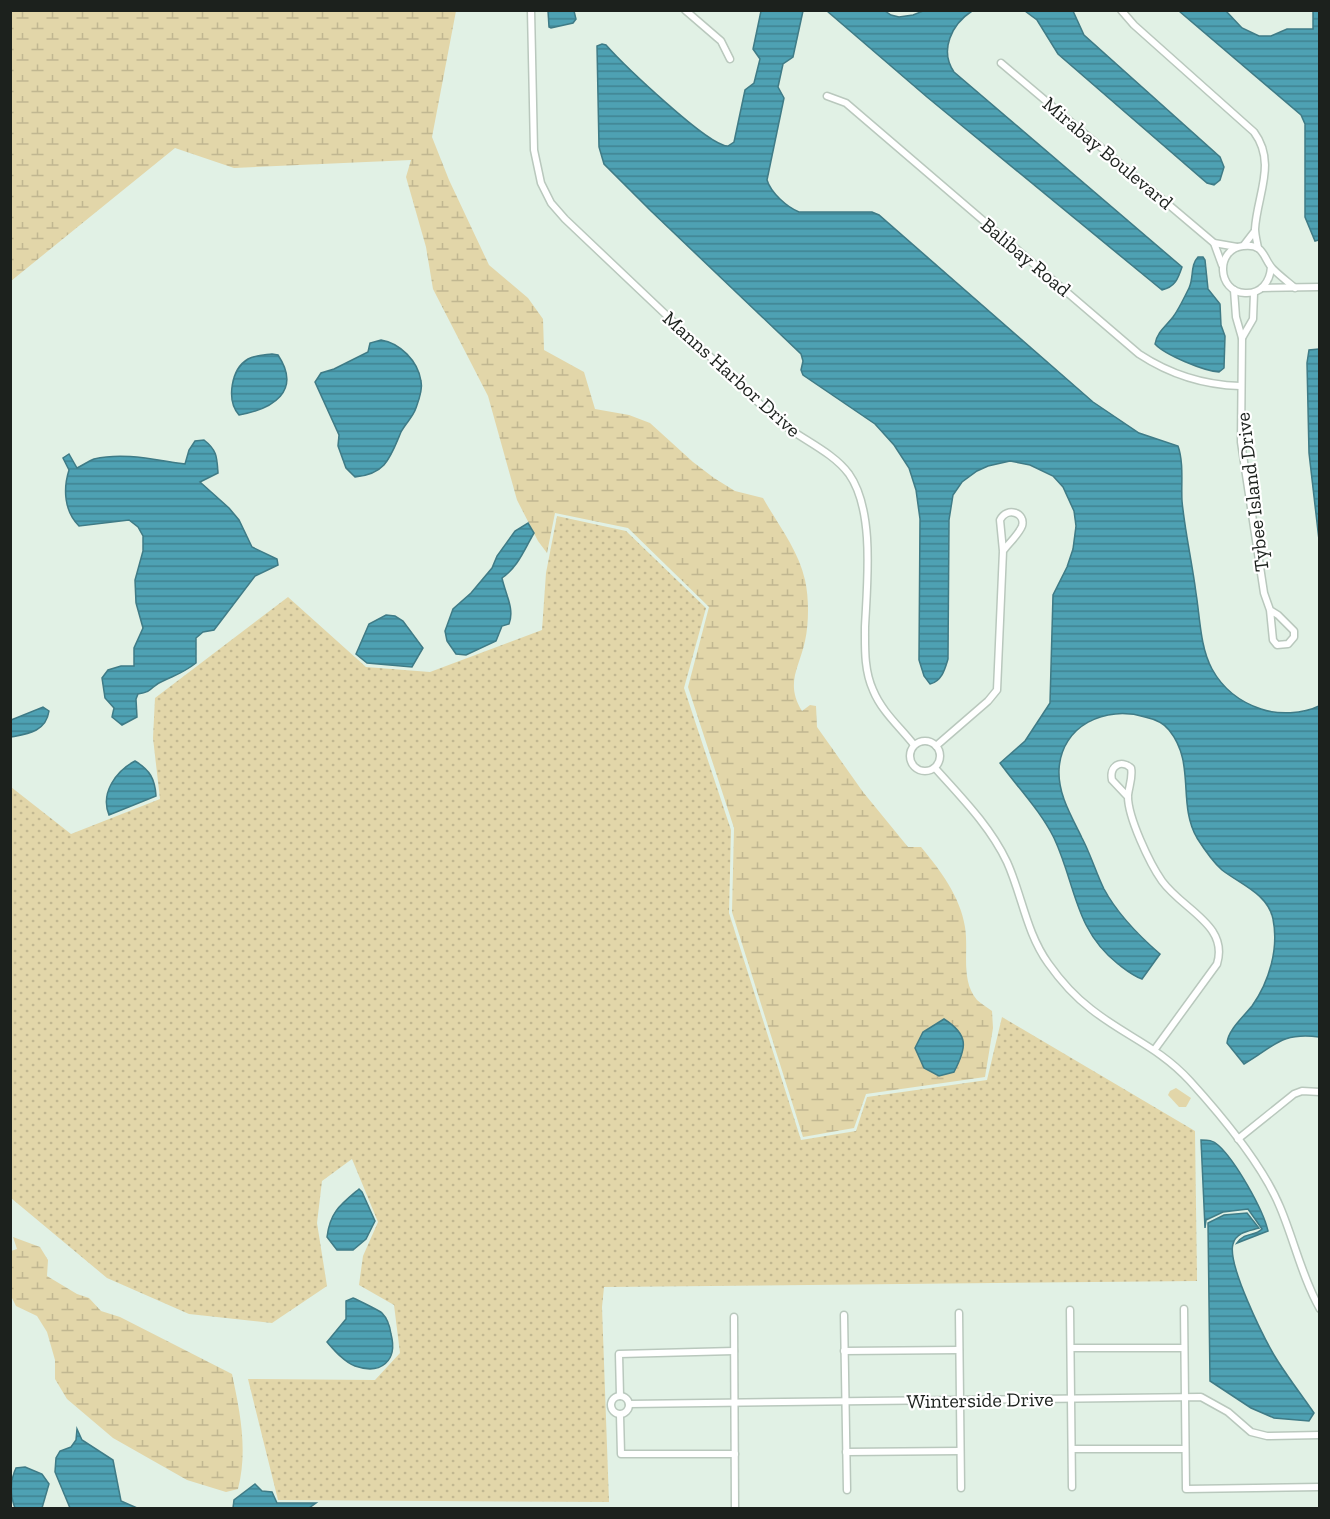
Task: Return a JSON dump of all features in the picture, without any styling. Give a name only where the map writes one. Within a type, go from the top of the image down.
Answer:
[{"type":"street","name":"Manns Harbor Drive","points":[[531,10],[534,150],[540,183],[551,203],[565,219],[759,404],[834,459],[848,474],[860,494],[866,523],[865,648],[867,672],[873,691],[884,710],[914,745]]},
{"type":"street","points":[[685,10],[721,41],[730,59]]},
{"type":"street","points":[[1121,10],[1134,25],[1254,132],[1261,142],[1266,156],[1266,170],[1254,232],[1258,248]]},
{"type":"street","name":"Mirabay Boulevard","points":[[1001,63],[1214,243]]},
{"type":"street","name":"Balibay Road","points":[[827,96],[846,103],[1139,354],[1166,371],[1190,379],[1240,386]]},
{"type":"street","points":[[1222,266],[1230,252],[1241,246],[1254,232]]},
{"type":"street","points":[[1295,288],[1271,267],[1264,253],[1258,248],[1214,243],[1225,280],[1234,290],[1241,293],[1254,292],[1262,288],[1295,288],[1320,288]]},
{"type":"street","points":[[1262,288],[1270,275],[1271,267]]},
{"type":"street","name":"Tybee Island Drive","points":[[1234,290],[1237,321],[1242,338],[1241,442],[1264,593],[1270,610],[1273,640],[1277,645],[1288,644],[1294,637],[1294,632],[1270,610]]},
{"type":"street","name":"Tybee Island Drive","points":[[1242,338],[1252,321],[1254,292]]},
{"type":"street","points":[[1237,321],[1252,321]]},
{"type":"street","points":[[936,746],[998,690],[1003,550],[1000,520],[1006,513],[1012,511],[1022,521],[1021,527],[1003,550]]},
{"type":"street","points":[[928,741],[936,746],[940,755],[935,768],[925,771],[915,768],[910,754],[914,745],[928,741]]},
{"type":"street","points":[[1128,797],[1112,780],[1112,769],[1122,763],[1131,768],[1133,774],[1128,797],[1139,837],[1161,880],[1176,897],[1212,927],[1219,939],[1221,952],[1217,964],[1155,1049]]},
{"type":"street","points":[[935,768],[992,837],[1018,889],[1031,933],[1046,960],[1068,989],[1091,1010],[1155,1049],[1191,1082],[1238,1139],[1262,1173],[1279,1205],[1320,1309]]},
{"type":"street","points":[[1238,1139],[1293,1094],[1302,1091],[1320,1092]]},
{"type":"street","points":[[1184,1309],[1186,1489],[1320,1487]]},
{"type":"street","points":[[1071,1310],[1072,1487]]},
{"type":"street","points":[[959,1313],[961,1488]]},
{"type":"street","points":[[844,1315],[847,1490]]},
{"type":"street","points":[[734,1317],[735,1509]]},
{"type":"street","points":[[1071,1348],[1184,1348]]},
{"type":"street","points":[[844,1351],[959,1350]]},
{"type":"street","points":[[620,1396],[619,1354],[734,1351]]},
{"type":"street","points":[[620,1396],[627,1399],[629,1404],[628,1410],[620,1415],[615,1413],[611,1405],[613,1399],[620,1396]]},
{"type":"street","name":"Winterside Drive","points":[[629,1404],[1201,1397],[1218,1405],[1251,1432],[1267,1436],[1320,1435]]},
{"type":"street","points":[[620,1415],[621,1454],[735,1454]]},
{"type":"street","points":[[1072,1449],[1185,1449]]},
{"type":"street","points":[[846,1452],[960,1451]]},
{"type":"green space","points":[[11,11],[456,11],[432,137],[449,180],[489,265],[528,298],[543,319],[544,350],[584,372],[595,409],[629,415],[650,423],[714,478],[735,491],[763,498],[793,548],[802,569],[806,587],[808,611],[806,634],[794,684],[797,701],[802,711],[810,705],[816,706],[817,727],[863,792],[908,847],[921,847],[954,894],[965,927],[969,984],[977,1000],[992,1011],[993,1028],[985,1077],[866,1094],[854,1128],[803,1137],[732,912],[734,828],[688,687],[709,607],[628,528],[555,513],[547,553],[538,541],[517,500],[488,396],[433,289],[426,247],[406,177],[411,160],[234,168],[175,148],[11,281]]},
{"type":"green space","points":[[557,516],[626,531],[706,608],[684,688],[731,830],[729,913],[801,1140],[856,1131],[867,1097],[987,1080],[1002,1017],[1195,1131],[1197,1281],[604,1287],[602,1307],[609,1502],[278,1500],[248,1379],[375,1380],[400,1353],[394,1305],[359,1285],[363,1256],[378,1222],[352,1159],[322,1181],[317,1223],[327,1286],[272,1323],[189,1314],[107,1278],[11,1198],[11,787],[71,834],[160,799],[153,738],[155,698],[288,597],[366,667],[430,672],[542,630],[546,573]]},
{"type":"green space","points":[[1176,1088],[1191,1098],[1186,1107],[1179,1107],[1168,1095]]},
{"type":"green space","points":[[13,1237],[40,1247],[48,1260],[47,1276],[77,1294],[89,1298],[101,1311],[120,1317],[232,1374],[243,1445],[238,1489],[226,1492],[187,1480],[113,1438],[67,1399],[55,1379],[55,1360],[47,1332],[37,1316],[16,1306],[11,1296],[11,1251],[17,1249]]},
{"type":"water","points":[[548,11],[574,11],[576,19],[573,23],[551,28]]},
{"type":"water","points":[[761,11],[803,11],[793,57],[783,64],[778,87],[784,98],[767,180],[780,199],[799,212],[872,212],[879,215],[1093,402],[1139,433],[1178,446],[1182,466],[1183,513],[1201,632],[1212,669],[1221,683],[1233,694],[1261,709],[1290,713],[1306,711],[1319,706],[1319,1037],[1286,1039],[1244,1064],[1227,1043],[1233,1028],[1252,1006],[1268,976],[1275,942],[1273,919],[1270,910],[1259,896],[1222,870],[1197,838],[1188,811],[1182,756],[1177,743],[1164,725],[1152,719],[1130,714],[1115,714],[1088,722],[1068,741],[1062,754],[1059,770],[1066,806],[1104,889],[1129,924],[1160,954],[1142,979],[1118,964],[1093,936],[1078,906],[1054,838],[1036,809],[1000,763],[1025,741],[1050,703],[1053,595],[1073,549],[1076,526],[1074,511],[1063,487],[1053,476],[1030,465],[1010,461],[977,471],[962,482],[953,495],[949,520],[948,659],[940,677],[930,684],[924,676],[919,660],[920,519],[916,490],[909,468],[894,445],[875,424],[803,375],[801,354],[604,164],[599,147],[597,46],[606,45],[685,119],[718,143],[728,146],[734,142],[745,90],[754,83],[760,59],[753,49]]},
{"type":"water","points":[[827,11],[885,11],[899,17],[923,11],[972,11],[959,23],[950,38],[948,55],[954,72],[1182,267],[1175,282],[1162,290],[927,97]]},
{"type":"water","points":[[1025,11],[1073,11],[1084,35],[1220,157],[1224,167],[1220,180],[1214,185],[1207,183],[1058,54],[1037,20]]},
{"type":"water","points":[[1179,11],[1226,11],[1242,28],[1259,36],[1271,36],[1287,29],[1313,29],[1313,11],[1319,11],[1319,240],[1315,241],[1305,217],[1305,124],[1301,115]]},
{"type":"water","points":[[1198,257],[1203,257],[1205,260],[1208,289],[1220,304],[1221,325],[1225,336],[1224,368],[1219,372],[1185,362],[1155,344],[1185,296]]},
{"type":"water","points":[[381,340],[395,345],[412,360],[419,374],[421,391],[415,411],[401,432],[386,463],[374,472],[355,477],[346,468],[338,446],[339,435],[315,382],[321,373],[368,352],[370,343]]},
{"type":"water","points":[[1320,349],[1319,540],[1309,453],[1307,363],[1309,350]]},
{"type":"water","points":[[278,355],[285,368],[287,379],[285,388],[273,403],[239,415],[233,401],[234,377],[248,359]]},
{"type":"water","points":[[204,440],[216,454],[218,473],[200,482],[239,520],[252,547],[277,559],[278,565],[255,576],[214,630],[203,632],[196,638],[196,663],[147,692],[138,694],[137,717],[122,725],[112,717],[114,708],[105,698],[102,678],[108,670],[121,666],[134,666],[134,648],[143,628],[136,603],[135,580],[143,551],[143,536],[138,527],[129,520],[79,526],[70,514],[66,500],[69,470],[63,458],[69,454],[77,468],[94,459],[117,456],[185,464],[189,450],[195,441]]},
{"type":"water","points":[[528,523],[534,533],[517,563],[502,578],[511,613],[509,624],[502,626],[496,641],[466,655],[456,654],[447,641],[445,631],[453,609],[471,593],[492,568],[497,556],[515,531]]},
{"type":"water","points":[[386,615],[395,616],[403,621],[423,648],[412,667],[367,663],[356,654],[369,624]]},
{"type":"water","points":[[43,707],[49,711],[40,728],[11,737],[11,720]]},
{"type":"water","points":[[135,761],[151,776],[156,796],[109,815],[108,791],[116,777]]},
{"type":"water","points":[[944,1019],[962,1036],[963,1048],[954,1072],[939,1076],[924,1068],[915,1048],[923,1032]]},
{"type":"water","points":[[1201,1140],[1216,1143],[1225,1152],[1254,1198],[1268,1231],[1237,1243],[1240,1239],[1262,1229],[1248,1209],[1223,1212],[1206,1220],[1205,1228]]},
{"type":"water","points":[[359,1189],[375,1221],[366,1239],[353,1250],[337,1250],[327,1237],[328,1228],[333,1215]]},
{"type":"water","points":[[1247,1213],[1259,1228],[1243,1233],[1235,1240],[1233,1254],[1235,1267],[1247,1300],[1269,1346],[1314,1413],[1309,1421],[1274,1418],[1251,1408],[1210,1381],[1208,1223],[1224,1215]]},
{"type":"water","points":[[353,1298],[382,1313],[388,1323],[393,1343],[392,1352],[390,1358],[380,1367],[373,1369],[355,1366],[340,1356],[327,1342],[346,1319],[346,1301]]},
{"type":"water","points":[[77,1429],[82,1440],[113,1460],[121,1501],[137,1508],[70,1508],[55,1472],[56,1458],[60,1451],[71,1447],[76,1440]]},
{"type":"water","points":[[25,1467],[42,1474],[49,1484],[42,1508],[15,1508],[12,1493],[13,1478],[16,1468]]},
{"type":"water","points":[[255,1484],[262,1491],[272,1492],[277,1503],[316,1503],[309,1508],[233,1508],[234,1500]]}]
